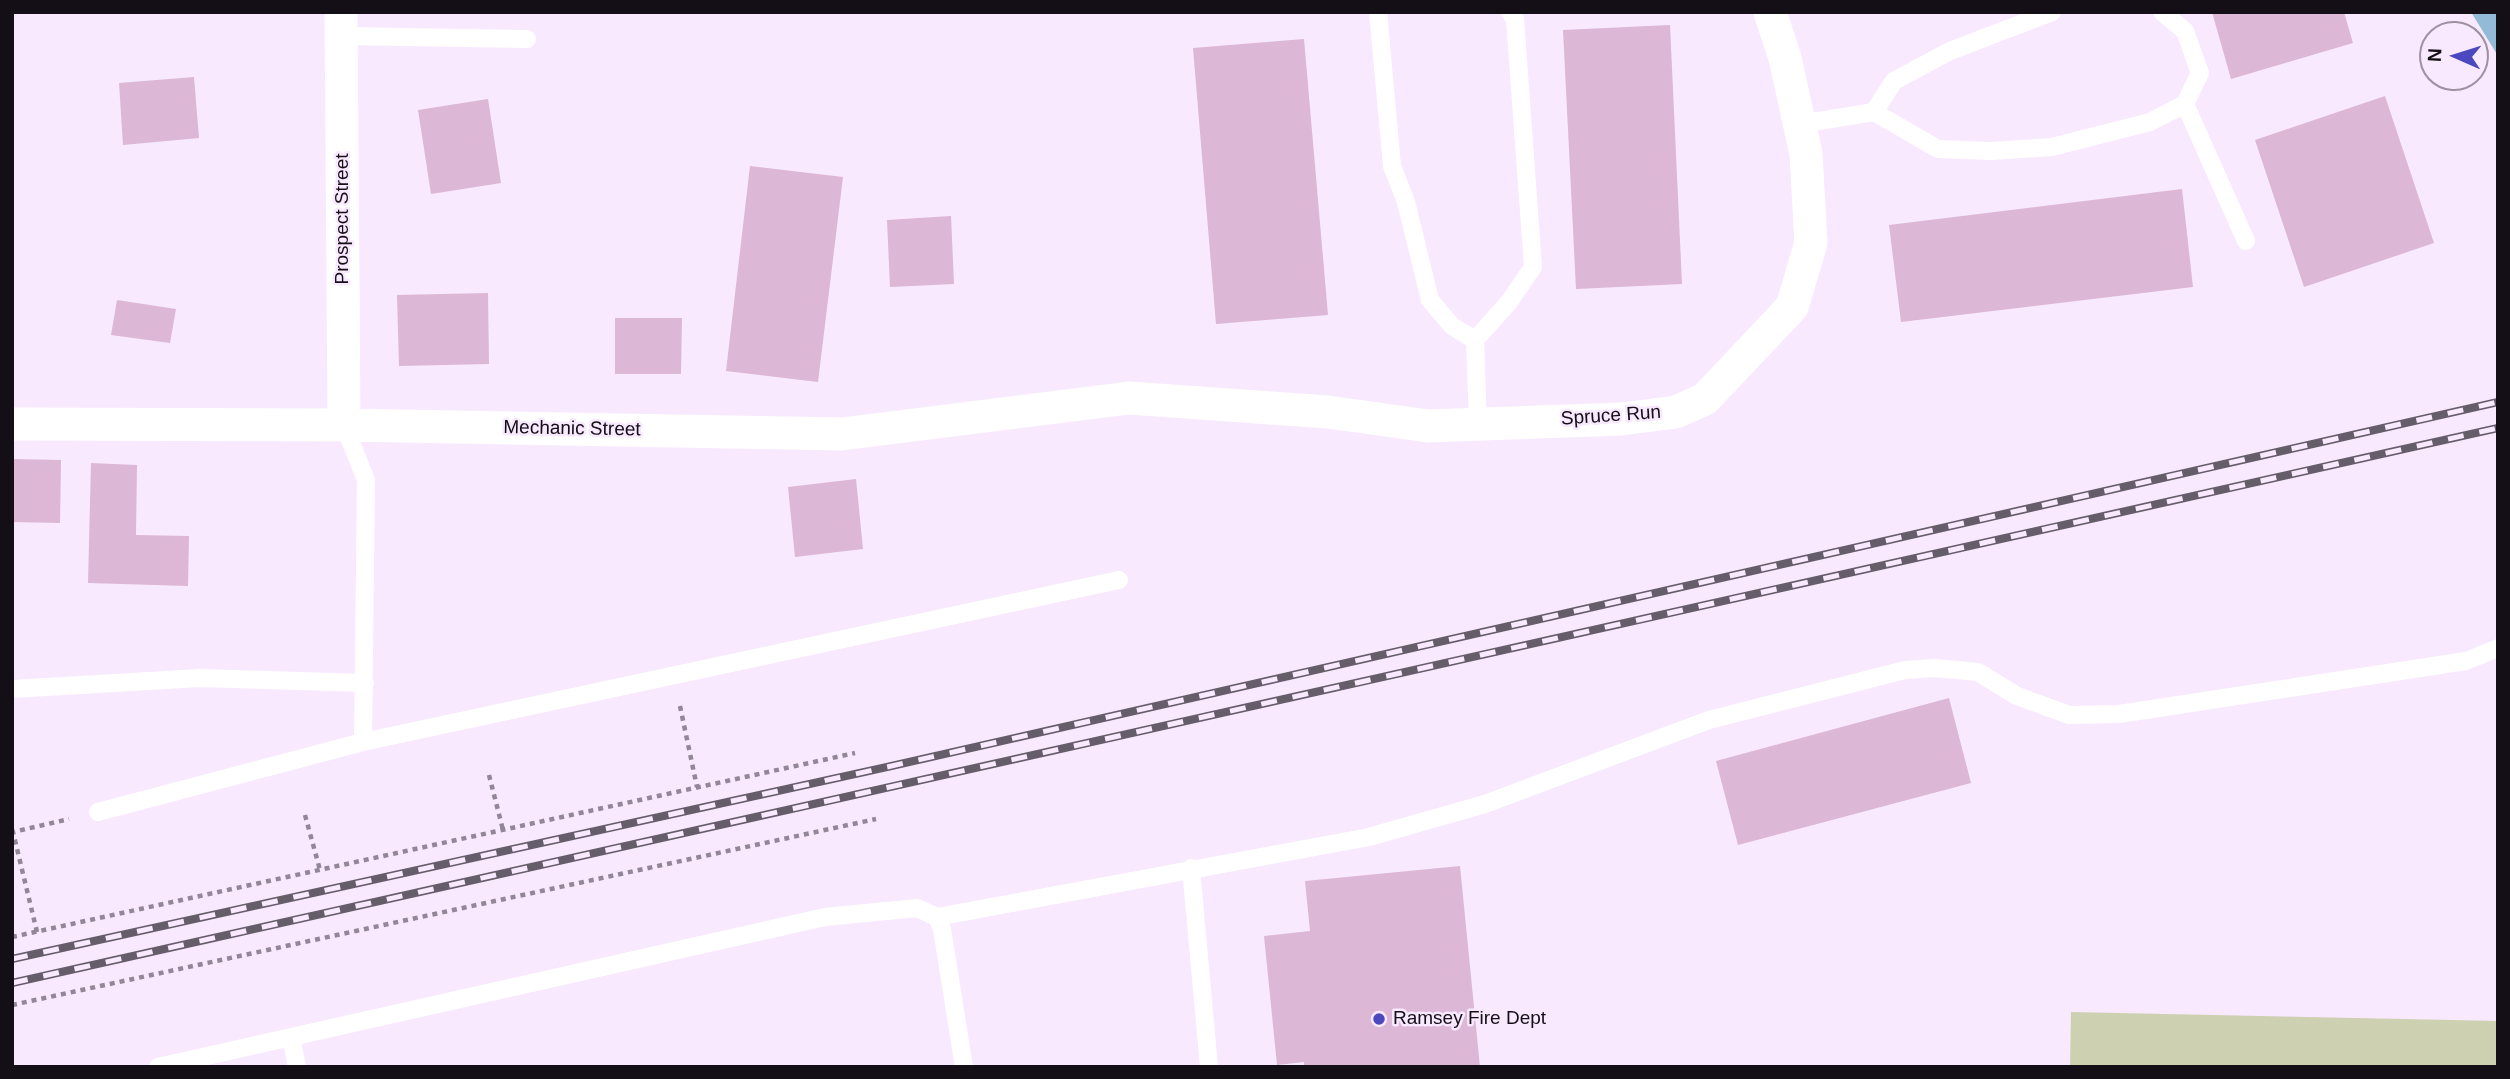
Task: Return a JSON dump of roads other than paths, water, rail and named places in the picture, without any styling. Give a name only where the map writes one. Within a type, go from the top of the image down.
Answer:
[{"type":"street","name":"Spruce Run","points":[[1129,398],[1328,412],[1428,426],[1622,419],[1675,412],[1705,400],[1792,307],[1811,243],[1806,154],[1785,58],[1770,12]]},
{"type":"street","name":"Prospect Street","points":[[341,24],[344,425]]},
{"type":"street","name":"Mechanic Street","points":[[12,424],[344,425],[842,435],[1129,398]]},
{"type":"lane","points":[[1378,12],[1392,166],[1406,202],[1430,300],[1452,326],[1475,340]]},
{"type":"lane","points":[[1478,424],[1475,340],[1509,302],[1533,267],[1515,19],[1510,12]]},
{"type":"lane","points":[[1874,112],[1894,81],[1950,51],[2052,12]]},
{"type":"lane","points":[[1800,124],[1874,112],[1938,149],[1991,151],[2052,147],[2150,122],[2185,104],[2200,73],[2185,31],[2162,12]]},
{"type":"lane","points":[[341,24],[527,39]]},
{"type":"lane","points":[[2185,104],[2246,241]]},
{"type":"lane","points":[[344,425],[366,480],[363,742]]},
{"type":"lane","points":[[98,812],[363,742],[1119,580]]},
{"type":"lane","points":[[158,1067],[825,917],[917,908],[937,916],[1076,893],[1191,868],[1369,838],[1485,804],[1709,720],[1905,670],[1935,668],[1979,671],[2017,696],[2069,715],[2094,715],[2466,661],[2498,648]]},
{"type":"lane","points":[[12,689],[200,678],[365,683]]},
{"type":"lane","points":[[1191,868],[1209,1067]]},
{"type":"lane","points":[[937,916],[942,929],[964,1067]]},
{"type":"lane","points":[[291,1037],[297,1067]]},
{"type":"water","points":[[2471,12],[2498,12],[2498,56],[2489,41],[2489,21],[2477,21]]},
{"type":"railway","points":[[12,959],[887,767],[2498,402]]},
{"type":"railway","points":[[12,983],[2498,428]]},
{"type":"place","name":"Ramsey Fire Dept","points":[[1379,1019]]}]
